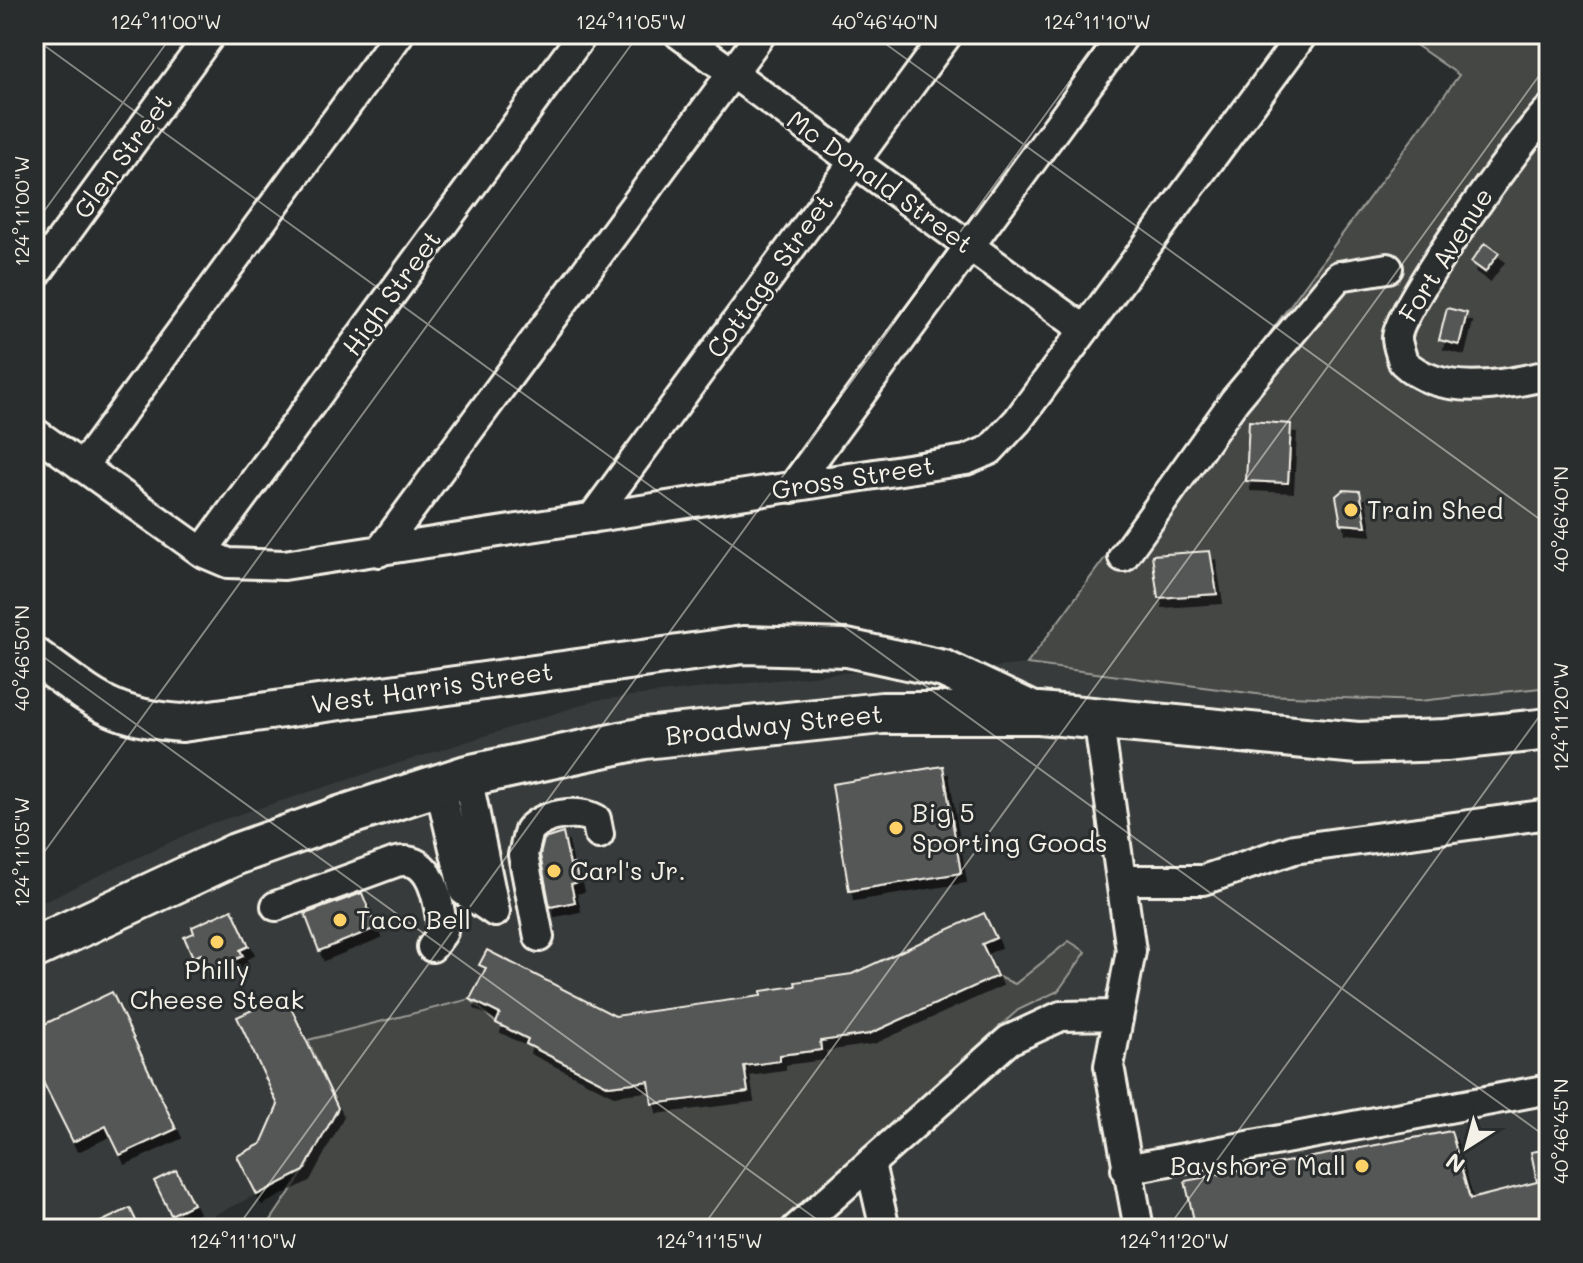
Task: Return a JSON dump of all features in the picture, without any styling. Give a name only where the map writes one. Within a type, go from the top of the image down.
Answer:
[{"type":"highway","name":"Broadway Street","points":[[34,948],[236,854],[453,780],[644,738],[882,713],[1039,713],[1358,743],[1446,740],[1549,729]]},
{"type":"main road","name":"West Harris Street","points":[[37,663],[107,708],[142,720],[182,723],[743,645],[847,648],[944,669],[1039,713]]},
{"type":"main road","points":[[847,648],[889,676],[892,689],[882,713]]},
{"type":"street","name":"Glen Street","points":[[34,277],[211,34]]},
{"type":"street","points":[[82,467],[399,34]]},
{"type":"street","name":"High Street","points":[[202,552],[583,34]]},
{"type":"street","name":"Mc Donald Street","points":[[679,34],[1082,328]]},
{"type":"street","points":[[379,552],[761,34]]},
{"type":"street","name":"Cottage Street","points":[[592,518],[948,34]]},
{"type":"street","points":[[792,488],[1125,34]]},
{"type":"street","name":"Gross Street","points":[[34,432],[202,552],[228,563],[255,566],[379,552],[966,460],[990,450],[1018,420],[1082,328],[1303,34]]},
{"type":"street","name":"Fort Avenue","points":[[1549,110],[1531,127],[1482,196],[1404,313],[1397,337],[1403,362],[1430,380],[1467,387],[1549,375]]},
{"type":"street","points":[[1123,557],[1235,400],[1339,276],[1388,268]]},
{"type":"street","points":[[1098,717],[1131,951],[1116,1015],[1109,1066],[1139,1229]]},
{"type":"street","points":[[539,937],[523,855],[529,830],[546,819],[584,813],[596,819],[599,834]]},
{"type":"street","points":[[1122,880],[1203,880],[1294,849],[1549,814]]},
{"type":"street","points":[[276,906],[396,862],[416,863],[428,871],[441,920],[443,932],[432,947]]},
{"type":"street","points":[[796,1229],[1009,1040],[1061,1016],[1116,1015]]},
{"type":"street","points":[[1126,1169],[1549,1089]]},
{"type":"street","points":[[870,1164],[885,1229]]},
{"type":"shaded area","points":[[1400,34],[1549,34],[1549,687],[1420,701],[1264,695],[1027,664],[1459,75]]},
{"type":"shaded area","points":[[1027,664],[1264,695],[1420,701],[1549,687],[1549,1229],[773,1229],[1018,1009],[1058,991],[1014,985],[997,976],[869,1034],[820,1040],[783,1061],[744,1066],[748,1092],[652,1104],[649,1081],[609,1086],[526,1044],[470,999],[314,1038],[338,1108],[304,1171],[186,1229],[34,1229],[34,906],[209,824],[597,700],[838,673],[978,669]]},
{"type":"shaded area","points":[[1069,941],[1086,952],[1058,991],[1018,1010],[773,1229],[265,1229],[304,1171],[337,1108],[308,1040],[470,999],[496,1023],[528,1039],[526,1044],[609,1086],[649,1081],[652,1104],[747,1092],[744,1066],[780,1061],[780,1055],[820,1050],[820,1041],[869,1034],[997,976],[1015,984]]},
{"type":"building","points":[[1485,243],[1499,253],[1485,272],[1471,262]]},
{"type":"building","points":[[1447,308],[1467,313],[1459,345],[1439,340]]},
{"type":"building","points":[[1249,421],[1291,424],[1288,483],[1246,481]]},
{"type":"building","name":"Train Shed","points":[[1343,490],[1360,491],[1366,526],[1341,524],[1336,496]]},
{"type":"building","points":[[1210,551],[1217,594],[1158,598],[1152,555]]},
{"type":"building","name":"Big 5 Sporting Goods","points":[[943,766],[961,873],[849,891],[832,784]]},
{"type":"building","name":"Carl's Jr.","points":[[563,833],[570,865],[574,864],[579,882],[571,884],[575,902],[550,907],[540,855],[544,839]]},
{"type":"building","name":"Taco Bell","points":[[362,893],[376,928],[319,951],[305,914]]},
{"type":"building","name":"Philly Cheese Steak","points":[[232,909],[249,946],[240,950],[243,956],[209,971],[201,954],[193,957],[184,937],[194,933],[192,927]]},
{"type":"building","points":[[984,913],[996,938],[982,944],[997,976],[869,1034],[820,1041],[821,1050],[780,1055],[780,1061],[744,1066],[748,1092],[652,1104],[649,1081],[609,1086],[526,1044],[528,1039],[496,1023],[500,1014],[470,999],[486,968],[479,965],[487,950],[615,1016],[761,996],[761,991],[796,986],[795,982],[852,974]]},
{"type":"building","points":[[112,992],[176,1129],[120,1155],[106,1126],[73,1142],[34,1064],[34,1029]]},
{"type":"building","points":[[285,995],[338,1108],[304,1171],[257,1195],[237,1156],[261,1144],[278,1105],[237,1017]]},
{"type":"building","name":"Bayshore Mall","points":[[1451,1131],[1470,1199],[1537,1182],[1531,1152],[1549,1149],[1549,1229],[1196,1229],[1185,1181]]},
{"type":"building","points":[[176,1170],[193,1204],[171,1215],[154,1181]]},
{"type":"building","points":[[130,1208],[140,1229],[86,1229]]},
{"type":"place","name":"Train Shed","points":[[1351,510]]},
{"type":"place","name":"Big 5 Sporting Goods","points":[[896,828]]},
{"type":"place","name":"Carl's Jr.","points":[[554,871]]},
{"type":"place","name":"Taco Bell","points":[[340,920]]},
{"type":"place","name":"Philly Cheese Steak","points":[[217,942]]},
{"type":"place","name":"Bayshore Mall","points":[[1362,1166]]}]
